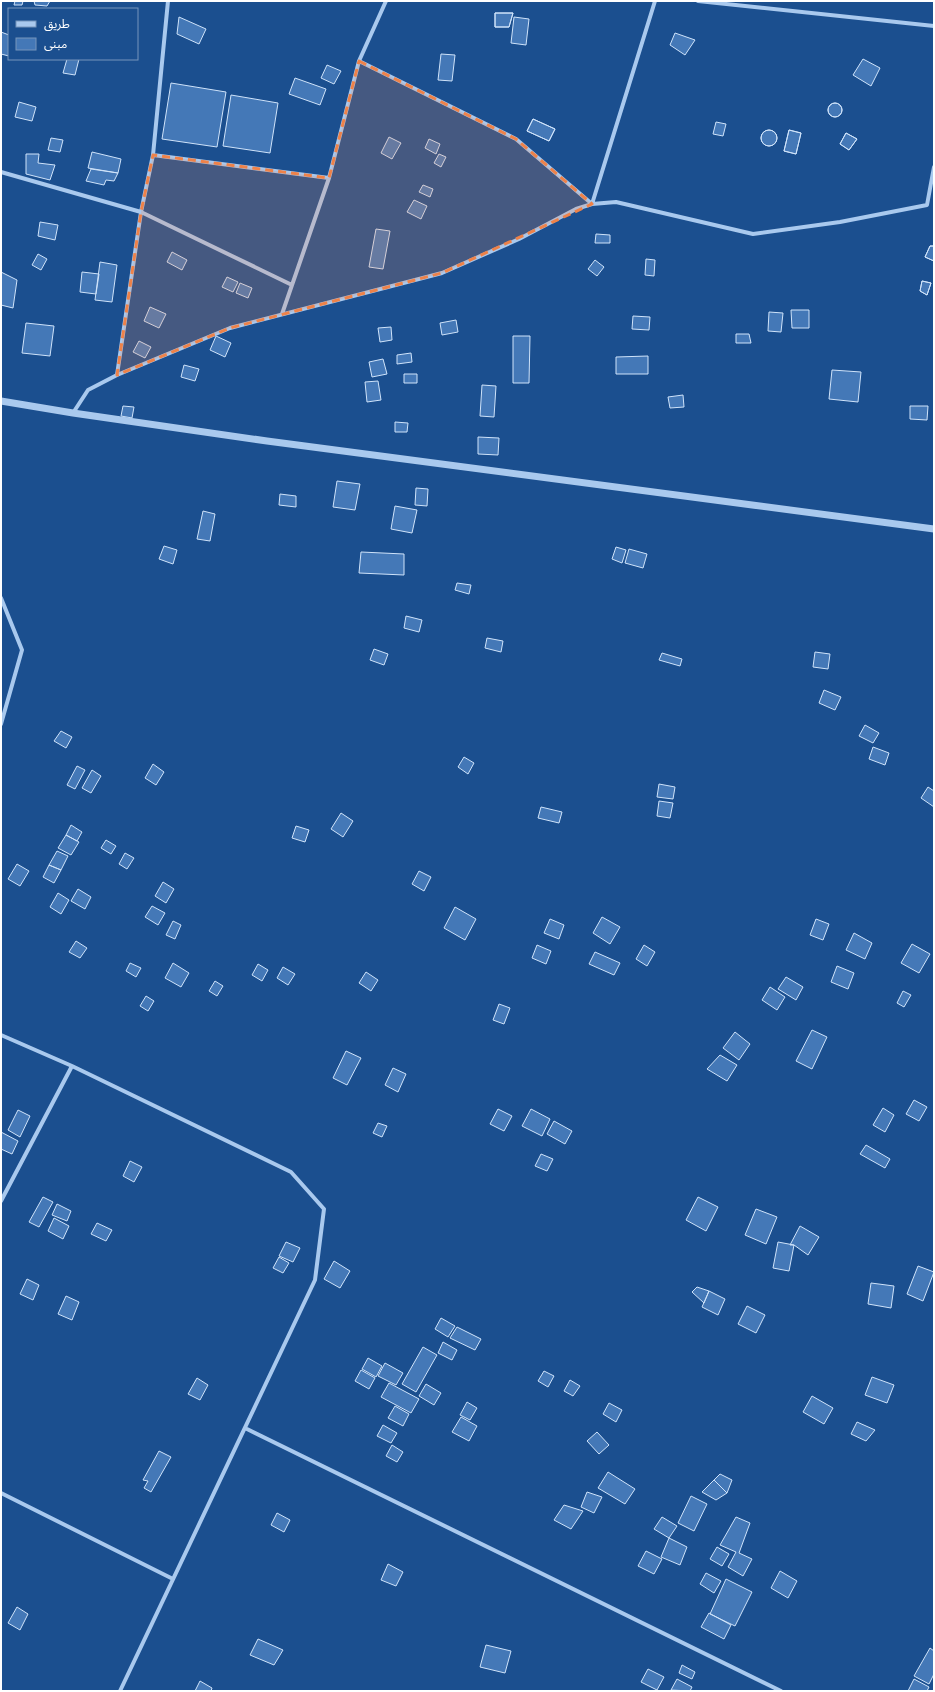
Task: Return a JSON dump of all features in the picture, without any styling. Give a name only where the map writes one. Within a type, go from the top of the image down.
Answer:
[{"type":"street","points":[[117,375],[141,212],[153,155],[168,1]]},
{"type":"street","points":[[282,314],[328,178],[359,62],[386,1]]},
{"type":"street","points":[[592,204],[655,1]]},
{"type":"street","points":[[698,1],[934,26]]},
{"type":"street","points":[[359,62],[516,139],[592,204]]},
{"type":"street","points":[[153,155],[328,178]]},
{"type":"street","points":[[73,413],[88,390],[117,375],[230,328],[442,273],[519,239],[576,209],[592,204],[616,202],[753,234],[840,222],[927,205],[934,167]]},
{"type":"street","points":[[1,172],[141,212],[292,285]]},
{"type":"street","points":[[1,401],[73,413],[934,529]]},
{"type":"street","points":[[1,598],[22,650],[1,724]]},
{"type":"street","points":[[1,1035],[72,1066],[291,1172],[324,1209],[315,1280],[120,1691]]},
{"type":"street","points":[[1,1201],[72,1066]]},
{"type":"street","points":[[245,1428],[782,1691]]},
{"type":"street","points":[[1,1493],[173,1579]]},
{"type":"highlighted area","points":[[359,61],[516,139],[592,204],[442,273],[230,328],[117,375],[141,212],[153,155],[329,178]]},
{"type":"building","points":[[15,1],[23,1],[22,5],[14,5]]},
{"type":"building","points":[[34,1],[50,1],[47,6],[35,5]]},
{"type":"building","points":[[495,13],[513,13],[509,27],[495,27]]},
{"type":"building","points":[[495,13],[513,13],[509,27],[495,27]]},
{"type":"building","points":[[179,17],[206,29],[199,44],[177,34]]},
{"type":"building","points":[[514,17],[529,19],[526,45],[511,43]]},
{"type":"building","points":[[1,32],[8,35],[8,56],[1,54]]},
{"type":"building","points":[[675,33],[695,40],[685,55],[670,45]]},
{"type":"building","points":[[441,54],[455,55],[452,81],[438,80]]},
{"type":"building","points":[[863,59],[880,68],[871,86],[853,75]]},
{"type":"building","points":[[67,60],[79,60],[75,75],[63,73]]},
{"type":"building","points":[[327,65],[341,71],[334,84],[321,78]]},
{"type":"building","points":[[295,78],[326,89],[320,105],[289,94]]},
{"type":"building","points":[[171,83],[226,92],[217,147],[162,139]]},
{"type":"building","points":[[231,95],[278,103],[270,153],[223,146]]},
{"type":"building","points":[[19,102],[36,107],[32,121],[15,117]]},
{"type":"building","points":[[832,103],[838,103],[842,107],[842,113],[838,117],[832,117],[828,113],[828,107]]},
{"type":"building","points":[[832,103],[838,103],[842,107],[842,113],[838,117],[832,117],[828,113],[828,107]]},
{"type":"building","points":[[533,119],[555,129],[549,141],[527,131]]},
{"type":"building","points":[[533,119],[555,129],[549,141],[527,131]]},
{"type":"building","points":[[716,122],[726,124],[723,136],[713,134]]},
{"type":"building","points":[[766,130],[772,130],[777,135],[775,144],[772,146],[766,146],[761,141],[761,135]]},
{"type":"building","points":[[766,130],[772,130],[777,135],[775,144],[772,146],[766,146],[761,141],[761,135]]},
{"type":"building","points":[[789,130],[801,133],[796,154],[784,151]]},
{"type":"building","points":[[789,130],[801,133],[796,154],[784,151]]},
{"type":"building","points":[[846,133],[857,139],[849,150],[840,144]]},
{"type":"building","points":[[846,133],[857,139],[849,150],[840,144]]},
{"type":"building","points":[[389,137],[401,143],[392,159],[381,153]]},
{"type":"building","points":[[51,138],[63,140],[60,152],[48,150]]},
{"type":"building","points":[[429,139],[440,144],[436,154],[425,148]]},
{"type":"building","points":[[92,152],[121,159],[118,173],[88,168]]},
{"type":"building","points":[[26,154],[39,154],[38,163],[55,165],[50,180],[26,174]]},
{"type":"building","points":[[439,154],[446,157],[441,167],[434,163]]},
{"type":"building","points":[[91,169],[118,173],[114,181],[106,180],[104,185],[86,181]]},
{"type":"building","points":[[423,185],[433,189],[430,197],[419,192]]},
{"type":"building","points":[[414,200],[427,206],[421,219],[407,212]]},
{"type":"building","points":[[40,222],[58,225],[55,240],[38,236]]},
{"type":"building","points":[[376,229],[390,231],[383,269],[369,267]]},
{"type":"building","points":[[596,234],[610,235],[610,243],[595,243]]},
{"type":"building","points":[[930,246],[934,246],[934,261],[925,257]]},
{"type":"building","points":[[930,246],[934,246],[934,261],[925,257]]},
{"type":"building","points":[[172,252],[187,260],[182,270],[167,262]]},
{"type":"building","points":[[38,254],[47,259],[41,270],[32,265]]},
{"type":"building","points":[[646,259],[655,260],[654,276],[645,275]]},
{"type":"building","points":[[595,260],[604,267],[597,276],[588,269]]},
{"type":"building","points":[[100,262],[117,265],[112,302],[95,300]]},
{"type":"building","points":[[1,272],[17,280],[13,308],[1,305]]},
{"type":"building","points":[[82,272],[99,274],[96,294],[80,292]]},
{"type":"building","points":[[227,277],[238,282],[233,292],[222,287]]},
{"type":"building","points":[[922,281],[931,283],[927,295],[920,291]]},
{"type":"building","points":[[922,281],[931,283],[927,295],[920,291]]},
{"type":"building","points":[[240,283],[252,288],[248,298],[236,293]]},
{"type":"building","points":[[150,307],[166,314],[159,328],[144,321]]},
{"type":"building","points":[[791,310],[809,310],[809,328],[792,328]]},
{"type":"building","points":[[769,312],[783,313],[781,332],[768,331]]},
{"type":"building","points":[[633,316],[650,317],[649,330],[632,329]]},
{"type":"building","points":[[456,320],[458,332],[442,335],[440,323]]},
{"type":"building","points":[[26,323],[54,326],[50,356],[22,353]]},
{"type":"building","points":[[391,327],[392,340],[380,342],[378,328]]},
{"type":"building","points":[[736,334],[749,334],[751,343],[736,343]]},
{"type":"building","points":[[216,336],[231,343],[225,357],[210,350]]},
{"type":"building","points":[[513,336],[530,336],[529,383],[513,383]]},
{"type":"building","points":[[139,341],[151,347],[145,358],[133,352]]},
{"type":"building","points":[[411,353],[412,362],[397,364],[397,355]]},
{"type":"building","points":[[648,356],[648,374],[616,374],[616,357]]},
{"type":"building","points":[[383,359],[387,374],[372,377],[369,362]]},
{"type":"building","points":[[184,365],[199,369],[195,381],[181,377]]},
{"type":"building","points":[[832,370],[861,372],[858,402],[829,399]]},
{"type":"building","points":[[404,374],[417,374],[417,383],[404,383]]},
{"type":"building","points":[[378,381],[381,400],[367,402],[365,382]]},
{"type":"building","points":[[482,385],[496,386],[494,417],[480,416]]},
{"type":"building","points":[[683,395],[684,407],[670,408],[668,397]]},
{"type":"building","points":[[123,406],[134,407],[132,418],[121,416]]},
{"type":"building","points":[[910,406],[928,406],[927,420],[910,419]]},
{"type":"building","points":[[395,422],[408,423],[407,432],[395,432]]},
{"type":"building","points":[[478,437],[499,438],[498,455],[478,454]]},
{"type":"building","points":[[337,481],[360,484],[355,510],[333,507]]},
{"type":"building","points":[[416,488],[428,489],[427,506],[415,505]]},
{"type":"building","points":[[280,494],[296,496],[296,507],[279,505]]},
{"type":"building","points":[[395,506],[417,510],[412,533],[391,529]]},
{"type":"building","points":[[203,511],[215,514],[210,541],[197,539]]},
{"type":"building","points":[[164,546],[177,550],[173,564],[159,559]]},
{"type":"building","points":[[616,547],[626,550],[622,563],[612,559]]},
{"type":"building","points":[[629,549],[647,554],[643,568],[625,563]]},
{"type":"building","points":[[361,552],[404,554],[404,575],[359,573]]},
{"type":"building","points":[[457,583],[471,585],[469,594],[455,590]]},
{"type":"building","points":[[406,616],[422,620],[419,632],[404,628]]},
{"type":"building","points":[[487,638],[503,641],[501,652],[485,648]]},
{"type":"building","points":[[374,649],[388,654],[384,665],[370,660]]},
{"type":"building","points":[[815,652],[830,654],[828,669],[813,667]]},
{"type":"building","points":[[662,653],[682,659],[680,666],[659,660]]},
{"type":"building","points":[[824,690],[841,697],[835,710],[819,703]]},
{"type":"building","points":[[865,725],[879,733],[873,743],[859,736]]},
{"type":"building","points":[[61,731],[72,737],[66,748],[54,741]]},
{"type":"building","points":[[873,747],[889,753],[885,765],[869,759]]},
{"type":"building","points":[[464,757],[474,763],[468,774],[458,767]]},
{"type":"building","points":[[153,764],[164,772],[156,785],[145,778]]},
{"type":"building","points":[[77,766],[85,770],[75,789],[67,785]]},
{"type":"building","points":[[92,770],[101,776],[91,793],[82,788]]},
{"type":"building","points":[[659,784],[675,787],[673,799],[657,797]]},
{"type":"building","points":[[928,787],[934,791],[934,807],[921,798]]},
{"type":"building","points":[[659,801],[673,803],[670,818],[657,816]]},
{"type":"building","points":[[541,807],[562,812],[559,823],[538,818]]},
{"type":"building","points":[[341,813],[353,821],[343,837],[331,829]]},
{"type":"building","points":[[71,825],[82,832],[77,841],[66,835]]},
{"type":"building","points":[[296,826],[309,830],[305,842],[292,838]]},
{"type":"building","points":[[66,835],[79,842],[71,855],[58,848]]},
{"type":"building","points":[[106,840],[116,846],[111,854],[101,848]]},
{"type":"building","points":[[57,851],[68,856],[61,870],[49,865]]},
{"type":"building","points":[[125,853],[134,858],[127,869],[119,864]]},
{"type":"building","points":[[17,864],[29,871],[20,886],[8,879]]},
{"type":"building","points":[[49,865],[61,870],[54,883],[43,877]]},
{"type":"building","points":[[419,871],[431,877],[424,891],[412,884]]},
{"type":"building","points":[[163,882],[174,889],[166,903],[155,896]]},
{"type":"building","points":[[78,889],[91,897],[85,909],[71,901]]},
{"type":"building","points":[[58,893],[69,900],[61,914],[50,907]]},
{"type":"building","points":[[152,906],[165,913],[158,925],[145,917]]},
{"type":"building","points":[[455,907],[476,919],[465,940],[444,928]]},
{"type":"building","points":[[602,917],[620,927],[610,944],[593,933]]},
{"type":"building","points":[[550,919],[564,925],[559,939],[544,933]]},
{"type":"building","points":[[816,919],[829,924],[823,940],[810,935]]},
{"type":"building","points":[[173,921],[181,925],[175,939],[166,935]]},
{"type":"building","points":[[854,933],[872,943],[865,959],[846,950]]},
{"type":"building","points":[[76,941],[87,948],[80,958],[69,952]]},
{"type":"building","points":[[912,944],[930,954],[919,973],[901,963]]},
{"type":"building","points":[[537,945],[551,951],[546,964],[532,958]]},
{"type":"building","points":[[644,945],[655,952],[647,966],[636,959]]},
{"type":"building","points":[[595,952],[620,963],[614,975],[589,964]]},
{"type":"building","points":[[130,963],[141,968],[136,977],[126,971]]},
{"type":"building","points":[[173,963],[189,973],[181,987],[165,978]]},
{"type":"building","points":[[258,964],[268,970],[262,981],[252,975]]},
{"type":"building","points":[[837,966],[854,973],[848,989],[831,982]]},
{"type":"building","points":[[283,967],[295,974],[288,985],[277,978]]},
{"type":"building","points":[[366,972],[378,980],[371,991],[359,983]]},
{"type":"building","points":[[786,977],[803,987],[796,1000],[778,989]]},
{"type":"building","points":[[215,981],[223,986],[217,996],[209,991]]},
{"type":"building","points":[[770,987],[785,997],[777,1010],[762,1000]]},
{"type":"building","points":[[903,991],[911,995],[904,1007],[897,1003]]},
{"type":"building","points":[[146,996],[154,1001],[148,1011],[140,1006]]},
{"type":"building","points":[[499,1004],[510,1008],[504,1024],[493,1020]]},
{"type":"building","points":[[812,1030],[827,1037],[812,1069],[796,1061]]},
{"type":"building","points":[[735,1032],[750,1044],[739,1060],[723,1048]]},
{"type":"building","points":[[346,1051],[361,1058],[347,1085],[333,1078]]},
{"type":"building","points":[[720,1055],[737,1065],[727,1081],[707,1069]]},
{"type":"building","points":[[393,1068],[406,1074],[398,1092],[385,1085]]},
{"type":"building","points":[[914,1100],[927,1107],[919,1121],[906,1114]]},
{"type":"building","points":[[883,1108],[894,1115],[885,1132],[873,1125]]},
{"type":"building","points":[[498,1109],[512,1116],[504,1131],[490,1124]]},
{"type":"building","points":[[531,1109],[550,1119],[542,1136],[522,1126]]},
{"type":"building","points":[[18,1110],[30,1116],[20,1137],[8,1130]]},
{"type":"building","points":[[554,1121],[572,1131],[565,1144],[547,1134]]},
{"type":"building","points":[[378,1123],[387,1126],[382,1137],[373,1133]]},
{"type":"building","points":[[1,1132],[18,1141],[12,1154],[1,1149]]},
{"type":"building","points":[[866,1145],[890,1159],[885,1168],[860,1154]]},
{"type":"building","points":[[541,1154],[553,1159],[547,1171],[535,1166]]},
{"type":"building","points":[[130,1161],[142,1167],[134,1182],[123,1176]]},
{"type":"building","points":[[43,1197],[53,1202],[39,1227],[29,1222]]},
{"type":"building","points":[[698,1197],[718,1207],[706,1231],[686,1220]]},
{"type":"building","points":[[57,1204],[71,1211],[67,1221],[52,1215]]},
{"type":"building","points":[[756,1209],[777,1217],[766,1244],[745,1235]]},
{"type":"building","points":[[54,1218],[69,1226],[63,1239],[48,1231]]},
{"type":"building","points":[[97,1223],[112,1230],[106,1241],[91,1234]]},
{"type":"building","points":[[800,1226],[819,1237],[808,1255],[794,1245],[790,1245]]},
{"type":"building","points":[[286,1242],[300,1248],[293,1262],[279,1256]]},
{"type":"building","points":[[778,1242],[794,1245],[789,1271],[773,1268]]},
{"type":"building","points":[[279,1257],[289,1263],[283,1273],[273,1268]]},
{"type":"building","points":[[334,1261],[350,1271],[340,1288],[324,1279]]},
{"type":"building","points":[[918,1266],[934,1272],[923,1301],[907,1294]]},
{"type":"building","points":[[27,1279],[39,1285],[33,1300],[20,1294]]},
{"type":"building","points":[[871,1283],[894,1286],[891,1308],[868,1304]]},
{"type":"building","points":[[697,1287],[709,1291],[704,1303],[692,1292]]},
{"type":"building","points":[[709,1291],[725,1299],[718,1315],[702,1307]]},
{"type":"building","points":[[66,1296],[79,1302],[72,1320],[58,1314]]},
{"type":"building","points":[[747,1306],[765,1315],[756,1333],[738,1324]]},
{"type":"building","points":[[441,1318],[455,1326],[448,1337],[435,1329]]},
{"type":"building","points":[[457,1327],[481,1339],[475,1350],[450,1338]]},
{"type":"building","points":[[443,1342],[457,1350],[452,1360],[438,1353]]},
{"type":"building","points":[[423,1347],[437,1355],[416,1392],[402,1384]]},
{"type":"building","points":[[368,1358],[382,1366],[376,1377],[362,1369]]},
{"type":"building","points":[[385,1363],[403,1373],[396,1385],[378,1376]]},
{"type":"building","points":[[361,1370],[375,1378],[369,1389],[355,1381]]},
{"type":"building","points":[[544,1371],[554,1376],[548,1387],[538,1381]]},
{"type":"building","points":[[872,1377],[894,1385],[887,1403],[865,1395]]},
{"type":"building","points":[[197,1378],[208,1385],[200,1400],[188,1394]]},
{"type":"building","points":[[570,1380],[580,1386],[573,1396],[564,1391]]},
{"type":"building","points":[[389,1383],[419,1399],[411,1413],[381,1397]]},
{"type":"building","points":[[426,1384],[441,1393],[434,1405],[419,1396]]},
{"type":"building","points":[[812,1396],[833,1408],[824,1424],[803,1412]]},
{"type":"building","points":[[467,1402],[477,1408],[470,1420],[460,1415]]},
{"type":"building","points":[[609,1403],[622,1410],[616,1422],[603,1414]]},
{"type":"building","points":[[395,1406],[409,1414],[403,1426],[388,1418]]},
{"type":"building","points":[[461,1417],[477,1426],[469,1441],[452,1432]]},
{"type":"building","points":[[857,1422],[875,1430],[866,1441],[851,1434]]},
{"type":"building","points":[[383,1425],[397,1433],[391,1443],[377,1436]]},
{"type":"building","points":[[597,1432],[609,1445],[599,1454],[587,1441]]},
{"type":"building","points":[[392,1445],[403,1452],[397,1462],[386,1456]]},
{"type":"building","points":[[159,1451],[171,1457],[151,1492],[144,1488],[148,1481],[143,1480]]},
{"type":"building","points":[[608,1472],[635,1489],[625,1504],[598,1488]]},
{"type":"building","points":[[720,1474],[732,1480],[727,1493],[714,1480]]},
{"type":"building","points":[[714,1480],[727,1493],[716,1500],[702,1492]]},
{"type":"building","points":[[587,1492],[602,1497],[594,1513],[581,1507]]},
{"type":"building","points":[[691,1496],[707,1504],[694,1531],[678,1523]]},
{"type":"building","points":[[564,1505],[583,1511],[571,1529],[554,1520]]},
{"type":"building","points":[[277,1513],[290,1520],[284,1532],[271,1525]]},
{"type":"building","points":[[662,1517],[677,1526],[669,1538],[654,1529]]},
{"type":"building","points":[[736,1517],[750,1523],[739,1553],[752,1559],[743,1576],[728,1567],[736,1552],[720,1545]]},
{"type":"building","points":[[669,1538],[687,1547],[680,1565],[661,1557]]},
{"type":"building","points":[[717,1547],[729,1554],[722,1566],[710,1559]]},
{"type":"building","points":[[646,1551],[662,1559],[654,1574],[638,1566]]},
{"type":"building","points":[[388,1564],[403,1572],[396,1586],[381,1580]]},
{"type":"building","points":[[780,1571],[797,1581],[788,1598],[771,1588]]},
{"type":"building","points":[[706,1573],[721,1581],[714,1593],[700,1584]]},
{"type":"building","points":[[726,1579],[752,1592],[735,1626],[710,1614]]},
{"type":"building","points":[[17,1607],[28,1614],[20,1630],[8,1623]]},
{"type":"building","points":[[709,1613],[731,1625],[724,1639],[701,1627]]},
{"type":"building","points":[[258,1639],[283,1650],[274,1665],[250,1655]]},
{"type":"building","points":[[486,1645],[511,1651],[505,1673],[480,1667]]},
{"type":"building","points":[[930,1648],[934,1651],[934,1674],[929,1684],[914,1676]]},
{"type":"building","points":[[682,1665],[695,1672],[692,1679],[679,1673]]},
{"type":"building","points":[[648,1669],[664,1677],[657,1690],[641,1682]]},
{"type":"building","points":[[677,1679],[692,1687],[690,1691],[671,1690]]},
{"type":"building","points":[[914,1679],[929,1687],[927,1691],[908,1691]]},
{"type":"building","points":[[200,1681],[212,1688],[211,1691],[195,1691]]}]
